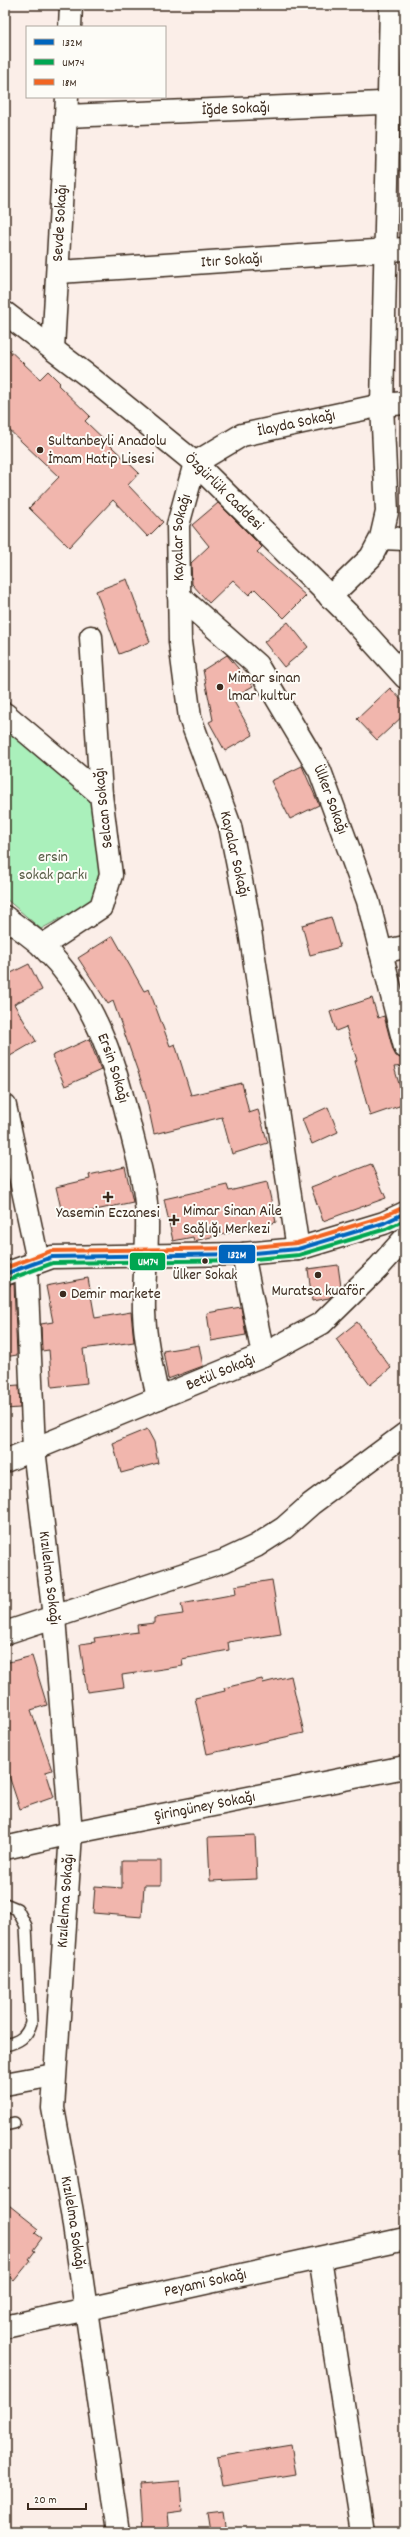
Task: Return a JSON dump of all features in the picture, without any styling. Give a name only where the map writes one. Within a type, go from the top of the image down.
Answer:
[{"type":"street","points":[[70,26],[71,5]]},
{"type":"street","points":[[330,597],[371,557],[381,538],[387,512],[382,405],[395,250],[397,104],[391,5]]},
{"type":"street","name":"İğde Sokağı","points":[[66,107],[397,104]]},
{"type":"street","name":"Sevde Sokağı","points":[[53,349],[59,272],[66,107]]},
{"type":"street","name":"Itır Sokağı","points":[[59,272],[395,250]]},
{"type":"street","name":"Özgürlük Caddesi","points":[[5,313],[53,349],[196,463],[330,597],[405,677]]},
{"type":"street","name":"İlayda Sokağı","points":[[196,463],[242,435],[382,405],[405,403]]},
{"type":"street","name":"Kayalar Sokağı","points":[[196,463],[178,525],[180,642],[190,718],[230,826],[247,911],[298,1249]]},
{"type":"street","points":[[381,538],[405,539]]},
{"type":"street","name":"Ülker Sokağı","points":[[179,596],[257,665],[320,772],[368,901],[405,1047]]},
{"type":"street","name":"Selcan Sokağı","points":[[42,946],[100,907],[111,875],[101,795],[91,637]]},
{"type":"street","points":[[5,714],[101,795]]},
{"type":"street","name":"Ersin Sokağı","points":[[5,917],[42,946],[68,975],[90,1008],[106,1041],[119,1081],[144,1182],[147,1218],[145,1331],[158,1398]]},
{"type":"street","points":[[381,952],[405,947]]},
{"type":"street","name":"Kızılelma Sokağı","points":[[5,1106],[32,1264],[34,1449],[54,1617],[71,1833],[53,2108],[72,2212],[118,2532]]},
{"type":"street","points":[[5,1274],[52,1257],[146,1254],[243,1254],[298,1249],[384,1223],[405,1213]]},
{"type":"street","name":"Betül Sokağı","points":[[5,1461],[263,1355],[322,1323],[378,1268],[405,1238]]},
{"type":"street","points":[[243,1254],[263,1355]]},
{"type":"street","points":[[5,1633],[224,1561],[256,1546],[284,1528],[311,1504],[405,1434]]},
{"type":"street","name":"Şiringüney Sokağı","points":[[5,1848],[71,1833],[404,1769]]},
{"type":"street","points":[[5,2084],[54,2075]]},
{"type":"street","name":"Peyami Sokağı","points":[[5,2326],[405,2239]]},
{"type":"street","points":[[320,2258],[363,2532]]},
{"type":"lane","points":[[5,1904],[17,1909],[26,1926],[31,2023],[25,2036],[14,2043],[5,2045]]},
{"type":"green space","name":"ersin sokak parkı","points":[[5,726],[95,802],[103,877],[92,901],[41,929],[5,898]]},
{"type":"building","points":[[5,346],[40,379],[48,371],[60,383],[58,385],[90,416],[85,421],[139,473],[128,485],[163,522],[148,537],[113,500],[69,547],[29,508],[59,477],[5,426]]},
{"type":"building","points":[[218,503],[262,547],[257,552],[306,596],[284,618],[255,589],[249,595],[233,580],[209,603],[192,584],[191,563],[209,546],[192,525]]},
{"type":"building","points":[[127,579],[150,642],[119,654],[96,591]]},
{"type":"building","points":[[288,622],[308,647],[284,667],[264,642]]},
{"type":"building","points":[[227,655],[253,686],[232,698],[253,735],[225,751],[209,722],[213,720],[203,670]]},
{"type":"building","points":[[390,688],[405,704],[405,714],[377,740],[357,719]]},
{"type":"building","points":[[302,766],[319,805],[290,819],[271,781]]},
{"type":"building","points":[[331,917],[340,947],[310,955],[302,925]]},
{"type":"building","points":[[113,936],[144,991],[149,989],[170,1046],[175,1044],[191,1095],[242,1083],[249,1113],[258,1110],[268,1143],[232,1154],[222,1117],[154,1134],[145,1092],[113,1001],[108,1004],[78,958]]},
{"type":"building","points":[[29,964],[42,990],[14,1004],[36,1041],[5,1059],[5,976]]},
{"type":"building","points":[[372,998],[378,1018],[384,1016],[396,1056],[405,1059],[405,1066],[394,1067],[405,1104],[370,1116],[355,1061],[357,1060],[346,1027],[336,1031],[330,1012]]},
{"type":"building","points":[[89,1039],[101,1070],[65,1086],[52,1056]]},
{"type":"building","points":[[328,1107],[338,1132],[312,1144],[302,1119]]},
{"type":"building","points":[[371,1164],[386,1198],[323,1221],[311,1187]]},
{"type":"building","points":[[125,1167],[133,1202],[63,1217],[56,1187],[90,1179],[89,1175]]},
{"type":"building","points":[[267,1182],[276,1222],[194,1241],[193,1237],[173,1241],[164,1199],[227,1185],[229,1191]]},
{"type":"building","points":[[338,1265],[341,1287],[329,1298],[312,1301],[308,1269]]},
{"type":"building","points":[[88,1278],[95,1318],[131,1312],[134,1342],[83,1349],[87,1383],[52,1387],[49,1350],[42,1351],[41,1324],[53,1322],[46,1286]]},
{"type":"building","points":[[14,1284],[17,1355],[5,1357],[5,1286]]},
{"type":"building","points":[[241,1307],[246,1335],[211,1341],[207,1313]]},
{"type":"building","points":[[357,1322],[391,1368],[370,1385],[336,1339]]},
{"type":"building","points":[[199,1345],[203,1366],[168,1379],[163,1351]]},
{"type":"building","points":[[19,1385],[20,1408],[5,1409],[5,1386]]},
{"type":"building","points":[[147,1429],[154,1442],[158,1463],[121,1473],[113,1443]]},
{"type":"building","points":[[272,1580],[281,1634],[228,1642],[229,1650],[182,1659],[183,1666],[122,1675],[124,1687],[87,1692],[80,1644],[95,1642],[94,1638],[138,1632],[137,1625],[154,1623],[154,1618],[183,1614],[181,1604],[236,1594],[235,1586]]},
{"type":"building","points":[[32,1656],[47,1705],[31,1710],[52,1770],[46,1772],[54,1797],[20,1809],[5,1764],[5,1663]]},
{"type":"building","points":[[291,1676],[304,1733],[207,1754],[195,1698],[225,1691],[224,1688],[262,1679],[263,1683]]},
{"type":"building","points":[[255,1835],[257,1879],[210,1881],[208,1837]]},
{"type":"building","points":[[122,1861],[161,1861],[161,1885],[144,1885],[142,1917],[93,1913],[95,1886],[122,1888]]},
{"type":"building","points":[[5,2202],[39,2229],[35,2233],[42,2238],[33,2250],[35,2251],[29,2259],[31,2260],[14,2281],[5,2273]]},
{"type":"building","points":[[291,2445],[296,2474],[222,2486],[217,2457]]},
{"type":"building","points":[[180,2481],[182,2511],[167,2513],[169,2532],[143,2532],[140,2484]]},
{"type":"building","points":[[224,2511],[227,2532],[210,2532],[207,2513]]},
{"type":"transit line","name":"18M","points":[[5,1268],[51,1251],[243,1248],[297,1243],[382,1217],[402,1208]]},
{"type":"transit line","name":"132M","points":[[5,1274],[52,1257],[243,1254],[298,1249],[384,1223],[405,1213]]},
{"type":"transit line","name":"UM74","points":[[7,1280],[53,1263],[243,1260],[299,1255],[386,1229],[405,1220]]},
{"type":"place","name":"Sultanbeyli Anadolu İmam Hatip Lisesi","points":[[40,450]]},
{"type":"place","name":"Mimar sinan lmar kultur","points":[[220,687]]},
{"type":"place","name":"Yasemin Eczanesi","points":[[108,1197]]},
{"type":"place","name":"Mimar Sinan Aile Sağlığı Merkezi","points":[[174,1220]]},
{"type":"place","name":"Ülker Sokak","points":[[205,1261]]},
{"type":"place","name":"Muratsa kuaför","points":[[318,1275]]},
{"type":"place","name":"Demir markete","points":[[63,1294]]}]
